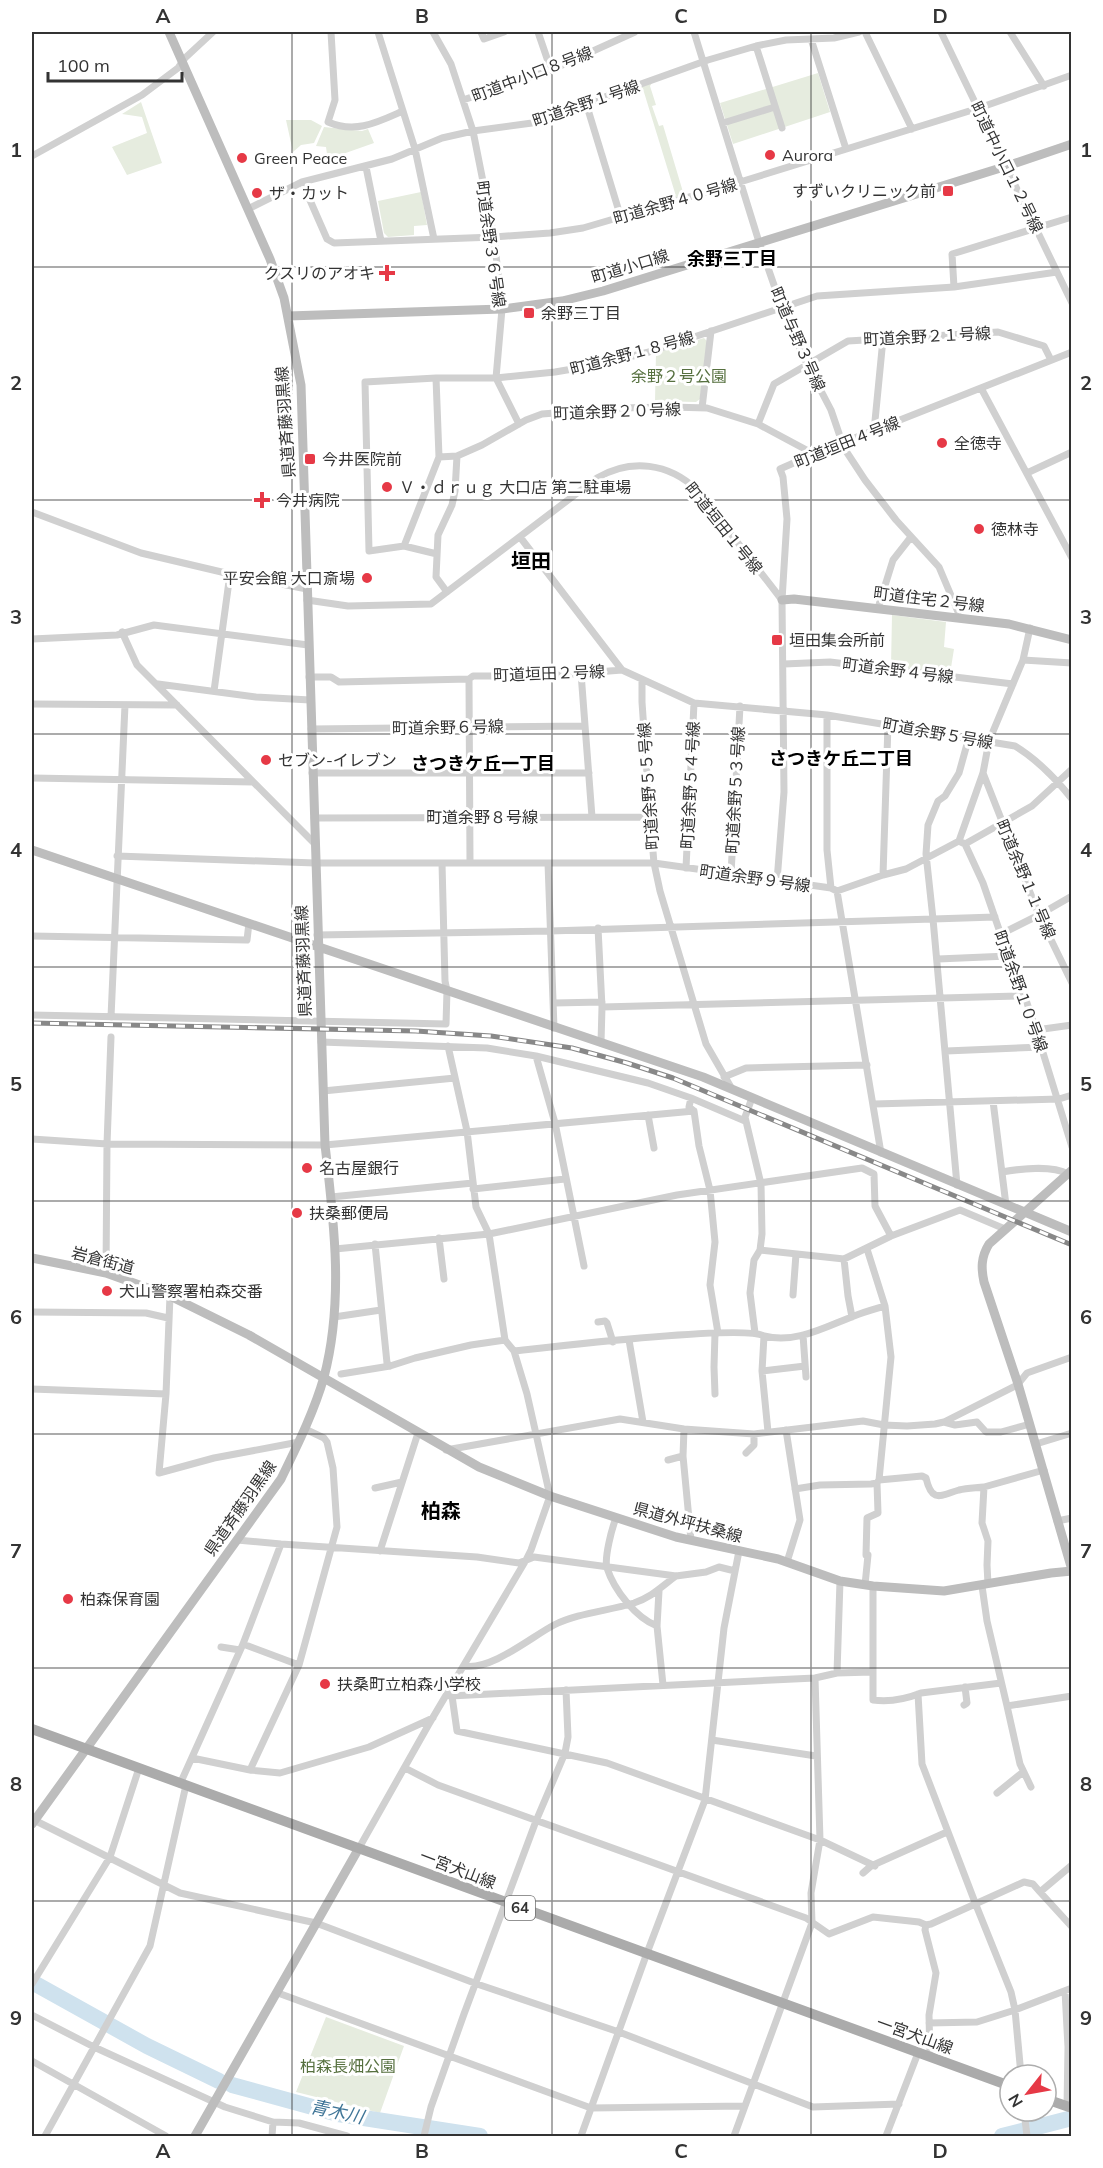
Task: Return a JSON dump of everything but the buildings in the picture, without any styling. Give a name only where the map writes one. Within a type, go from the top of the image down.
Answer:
[{"type":"main road","name":"県道斉藤羽黒線","points":[[32,1821],[87,1749],[281,1479],[305,1429],[324,1378],[334,1317],[335,1249],[325,1145],[308,645],[303,406],[298,364],[288,316],[270,259],[169,32]]},
{"type":"main road","name":"町道小口線","points":[[288,316],[502,309],[562,301],[603,291],[1007,166],[1071,144]]},
{"type":"main road","name":"町道住宅２号線","points":[[782,600],[794,599],[1009,624],[1071,640]]},
{"type":"main road","points":[[32,850],[318,945],[554,1028],[671,1065],[1071,1232]]},
{"type":"main road","name":"県道外坪扶桑線","points":[[324,1378],[478,1467],[550,1496],[691,1540],[787,1562],[840,1581],[944,1591],[1071,1571],[1044,1470],[981,1269],[985,1250],[1005,1228],[1070,1172]]},
{"type":"main road","name":"岩倉街道","points":[[32,1258],[106,1273],[170,1296],[249,1335],[324,1378]]},
{"type":"main road","name":"一宮犬山線","points":[[32,1729],[998,2082]]},
{"type":"main road","points":[[195,2136],[359,1848]]},
{"type":"street","points":[[32,156],[125,106],[178,68],[204,35],[213,32]]},
{"type":"street","points":[[331,32],[335,100],[328,122],[334,125],[361,127],[403,111]]},
{"type":"street","points":[[378,32],[416,149],[434,239]]},
{"type":"street","name":"町道余野３６号線","points":[[433,32],[451,64],[473,131],[494,237],[502,309],[496,378]]},
{"type":"street","points":[[481,32],[484,39],[504,32]]},
{"type":"street","points":[[538,32],[551,70]]},
{"type":"street","name":"町道中小口８号線","points":[[463,100],[551,70],[634,32]]},
{"type":"street","name":"町道与野３号線","points":[[694,32],[759,242],[782,308],[807,364],[831,410],[843,443],[865,480],[896,520],[939,567],[958,617]]},
{"type":"street","name":"町道余野１号線","points":[[248,209],[302,182],[366,167],[442,138],[473,131],[532,123],[704,61],[786,40],[834,38],[860,32]]},
{"type":"street","points":[[865,32],[912,129]]},
{"type":"street","name":"町道中小口１２号線","points":[[941,32],[1071,303]]},
{"type":"street","points":[[1010,32],[1044,86]]},
{"type":"street","points":[[811,39],[846,150]]},
{"type":"street","points":[[756,46],[782,128]]},
{"type":"street","name":"町道余野４０号線","points":[[302,182],[327,239],[334,243],[494,237],[583,228],[846,150],[979,108],[1071,75]]},
{"type":"street","points":[[586,103],[621,218]]},
{"type":"street","points":[[723,123],[775,107]]},
{"type":"street","points":[[366,167],[381,241]]},
{"type":"street","points":[[954,286],[952,254],[1071,217]]},
{"type":"street","name":"町道余野１８号線","points":[[437,554],[404,546],[369,550],[365,382],[436,378],[496,378],[596,365],[649,352],[817,296],[954,286],[1057,272]]},
{"type":"street","points":[[702,408],[711,331]]},
{"type":"street","name":"町道余野２１号線","points":[[758,424],[774,384],[848,341],[998,332],[1044,346],[1051,360]]},
{"type":"street","points":[[874,431],[883,339]]},
{"type":"street","name":"町道垣田４号線","points":[[777,881],[784,792],[782,600],[787,519],[783,477],[780,470],[814,454],[1071,352]]},
{"type":"street","points":[[404,546],[439,457],[436,378]]},
{"type":"street","points":[[496,378],[519,424]]},
{"type":"street","points":[[981,388],[1071,558]]},
{"type":"street","name":"町道余野２０号線","points":[[457,456],[542,414],[619,408],[702,408],[758,424],[814,454]]},
{"type":"street","points":[[1027,473],[1071,452]]},
{"type":"street","points":[[439,457],[457,456],[452,505],[438,535],[436,577],[447,592]]},
{"type":"street","name":"町道垣田１号線","points":[[307,600],[348,606],[423,605],[434,602],[606,473],[632,466],[654,466],[666,469],[688,481],[697,490],[782,600]]},
{"type":"street","points":[[32,512],[141,553],[307,589]]},
{"type":"street","points":[[520,537],[622,670]]},
{"type":"street","points":[[878,608],[893,560],[911,537]]},
{"type":"street","points":[[214,691],[230,574]]},
{"type":"street","points":[[32,639],[117,635],[154,626],[308,645]]},
{"type":"street","points":[[962,843],[983,773],[989,741],[1023,660],[1030,628]]},
{"type":"street","points":[[122,632],[137,665],[314,843]]},
{"type":"street","points":[[1023,660],[1071,663]]},
{"type":"street","name":"町道余野４号線","points":[[784,664],[830,662],[1013,684]]},
{"type":"street","name":"町道垣田２号線","points":[[309,676],[331,677],[339,682],[468,679],[473,676],[547,676],[622,670],[694,703],[784,710]]},
{"type":"street","points":[[581,673],[592,817]]},
{"type":"street","points":[[468,679],[470,863]]},
{"type":"street","name":"町道余野５５号線","points":[[642,680],[650,817],[654,863],[660,891],[706,1044],[732,1089]]},
{"type":"street","points":[[158,684],[256,697],[310,700]]},
{"type":"street","name":"町道余野５４号線","points":[[686,868],[694,703]]},
{"type":"street","points":[[32,704],[177,705]]},
{"type":"street","points":[[111,1017],[125,705]]},
{"type":"street","name":"町道余野５３号線","points":[[731,874],[740,706]]},
{"type":"street","name":"町道余野５号線","points":[[784,710],[888,724],[1015,747],[1028,754],[1071,799]]},
{"type":"street","points":[[827,715],[827,850],[834,890],[844,922],[881,1153]]},
{"type":"street","points":[[883,875],[888,724]]},
{"type":"street","name":"町道余野６号線","points":[[311,729],[585,726]]},
{"type":"street","points":[[957,1185],[928,860],[928,825],[938,801],[945,796],[959,773],[969,738]]},
{"type":"street","name":"町道余野９号線","points":[[117,856],[315,863],[654,863],[834,890],[906,869],[1002,823],[1032,806],[1071,769]]},
{"type":"street","points":[[312,773],[589,772]]},
{"type":"street","name":"町道余野１１号線","points":[[983,773],[1039,915],[1071,982]]},
{"type":"street","points":[[32,778],[253,782]]},
{"type":"street","name":"町道余野８号線","points":[[314,818],[650,817]]},
{"type":"street","name":"町道余野１０号線","points":[[962,843],[983,883],[1022,996],[1026,1000],[1059,1099],[1071,1147]]},
{"type":"street","points":[[32,855],[44,855]]},
{"type":"street","points":[[32,1015],[446,1024],[447,991],[442,863]]},
{"type":"street","points":[[548,863],[554,1028]]},
{"type":"street","points":[[1001,934],[1071,896]]},
{"type":"street","points":[[318,935],[550,931],[995,917]]},
{"type":"street","points":[[32,936],[247,940],[249,923]]},
{"type":"street","points":[[598,928],[602,1005],[601,1043]]},
{"type":"street","points":[[938,959],[1008,956]]},
{"type":"street","points":[[554,1003],[695,1005],[1022,996]]},
{"type":"street","points":[[1036,1030],[1071,1025]]},
{"type":"street","points":[[106,1273],[111,1037]]},
{"type":"street","points":[[321,1042],[487,1048],[536,1056],[626,1077],[692,1098],[745,1121]]},
{"type":"street","points":[[359,1848],[526,1560],[550,1496],[527,1394],[514,1351],[506,1340],[489,1234],[476,1207],[467,1131],[448,1046]]},
{"type":"street","points":[[946,1051],[1042,1047]]},
{"type":"street","points":[[536,1056],[555,1123],[584,1266]]},
{"type":"street","points":[[724,1077],[746,1068],[867,1065]]},
{"type":"street","points":[[323,1091],[455,1078]]},
{"type":"street","points":[[874,1104],[1059,1099],[1071,1095]]},
{"type":"street","points":[[692,1098],[689,1107],[694,1111],[699,1146],[710,1190],[715,1242],[710,1285],[717,1333],[714,1367],[715,1394]]},
{"type":"street","points":[[752,1098],[745,1121],[755,1153],[761,1184],[760,1250],[754,1260],[750,1293],[755,1332]]},
{"type":"street","points":[[993,1101],[1006,1205]]},
{"type":"street","points":[[32,1139],[107,1144],[325,1145],[694,1111]]},
{"type":"street","points":[[648,1115],[654,1149]]},
{"type":"street","points":[[335,1249],[489,1234],[573,1215],[710,1190],[862,1168],[874,1174],[875,1206],[891,1236]]},
{"type":"street","points":[[1002,1172],[1023,1169],[1070,1172]]},
{"type":"street","points":[[331,1197],[565,1179]]},
{"type":"street","points":[[760,1250],[796,1252],[796,1254],[844,1259],[891,1236],[960,1210],[1005,1228]]},
{"type":"street","points":[[439,1238],[444,1279]]},
{"type":"street","points":[[375,1244],[387,1363],[390,1366]]},
{"type":"street","points":[[867,1249],[885,1306],[891,1357],[878,1481],[878,1513],[867,1518],[866,1555],[868,1555],[873,1700],[884,1701],[1000,1683]]},
{"type":"street","points":[[793,1295],[796,1254]]},
{"type":"street","points":[[844,1259],[852,1317]]},
{"type":"street","points":[[170,1296],[166,1394],[159,1473],[242,1452],[299,1442]]},
{"type":"street","points":[[514,1351],[717,1333],[755,1332],[764,1336],[803,1335],[826,1329],[885,1306]]},
{"type":"street","points":[[334,1317],[381,1310]]},
{"type":"street","points":[[32,1312],[146,1313],[168,1318]]},
{"type":"street","points":[[598,1322],[607,1323],[613,1342]]},
{"type":"street","points":[[803,1335],[806,1377]]},
{"type":"street","points":[[764,1336],[762,1371],[768,1432]]},
{"type":"street","points":[[341,1374],[390,1366],[448,1350],[506,1340]]},
{"type":"street","points":[[629,1340],[643,1422]]},
{"type":"street","points":[[446,1450],[620,1419],[684,1429],[754,1434],[863,1421],[884,1425],[922,1426],[944,1422],[1018,1384],[1027,1373],[1071,1358]]},
{"type":"street","points":[[762,1371],[805,1366]]},
{"type":"street","points":[[32,1389],[166,1394]]},
{"type":"street","points":[[944,1422],[955,1425],[977,1422],[986,1432],[1001,1432],[1030,1424]]},
{"type":"street","points":[[250,1770],[300,1665],[337,1527],[333,1468],[327,1442],[324,1438],[305,1429]]},
{"type":"street","points":[[684,1429],[683,1456],[691,1540]]},
{"type":"street","points":[[786,1430],[800,1520],[787,1562]]},
{"type":"street","points":[[380,1551],[418,1433]]},
{"type":"street","points":[[1036,1444],[1071,1433]]},
{"type":"street","points":[[746,1453],[754,1445],[754,1434]]},
{"type":"street","points":[[668,1460],[683,1456]]},
{"type":"street","points":[[795,1490],[820,1485],[922,1476],[926,1478],[929,1490],[943,1497],[959,1490],[984,1487],[1044,1470]]},
{"type":"street","points":[[375,1488],[402,1482]]},
{"type":"street","points":[[984,1487],[982,1523],[988,1541],[985,1585],[1000,1683],[1023,1772],[1031,1787]]},
{"type":"street","points":[[616,1518],[607,1569],[627,1604],[657,1626]]},
{"type":"street","points":[[1058,1521],[1071,1518]]},
{"type":"street","points":[[237,1539],[500,1559],[519,1563],[534,1557],[607,1569],[621,1568],[676,1576],[706,1572],[718,1567],[735,1571]]},
{"type":"street","points":[[45,2136],[150,1946],[183,1785],[192,1758],[242,1647],[280,1544]]},
{"type":"street","points":[[581,2136],[705,1800],[724,1628],[739,1551]]},
{"type":"street","points":[[464,1666],[480,1665],[495,1659],[556,1624],[627,1604],[659,1591],[676,1576]]},
{"type":"street","points":[[837,1673],[840,1581]]},
{"type":"street","points":[[659,1591],[657,1626],[663,1685]]},
{"type":"street","points":[[220,1647],[242,1647],[300,1665]]},
{"type":"street","points":[[449,1696],[815,1678],[837,1673],[872,1671]]},
{"type":"street","points":[[734,2136],[812,1923],[811,1893],[820,1840],[815,1678]]},
{"type":"street","points":[[964,1705],[967,1703],[965,1687]]},
{"type":"street","points":[[424,2136],[431,2107],[464,2014],[536,1821],[564,1753],[568,1737],[566,1690]]},
{"type":"street","points":[[918,1694],[922,1764],[1011,1992],[1020,2063]]},
{"type":"street","points":[[449,1696],[457,1731],[607,1763],[820,1840],[875,1866]]},
{"type":"street","points":[[1007,1706],[1071,1696]]},
{"type":"street","points":[[192,1758],[250,1770],[280,1773],[369,1748],[433,1717]]},
{"type":"street","points":[[712,1740],[816,1756]]},
{"type":"street","points":[[32,1984],[110,1857],[140,1768]]},
{"type":"street","points":[[405,1768],[438,1785],[806,1918],[829,1934],[873,1917],[919,1922],[926,1925],[1024,1882],[1033,1884],[1071,1927]]},
{"type":"street","points":[[997,1793],[1023,1772]]},
{"type":"street","points":[[32,1821],[180,1893],[316,1923],[477,1984],[619,2032],[813,2107],[899,2104]]},
{"type":"street","points":[[863,1873],[947,1832]]},
{"type":"street","points":[[1040,1892],[1071,1865]]},
{"type":"street","points":[[926,1925],[925,1930],[936,1973],[929,2023],[930,2057]]},
{"type":"street","points":[[929,2023],[976,2022],[1015,2010],[1068,1989],[1069,2108]]},
{"type":"street","points":[[278,1993],[591,2108],[744,2106]]},
{"type":"street","points":[[32,2015],[94,2047],[215,2102],[273,2122],[299,2123],[324,2133],[347,2136]]},
{"type":"street","points":[[886,2136],[918,2053]]},
{"type":"street","points":[[32,2061],[166,2136]]},
{"type":"street","points":[[272,2136],[273,2122]]},
{"type":"green space","points":[[818,73],[830,112],[733,144],[720,103]]},
{"type":"green space","points":[[652,83],[650,86],[656,105],[652,106],[659,126],[663,125],[683,192],[687,194],[673,199],[675,193],[643,89],[639,87]]},
{"type":"green space","points":[[141,102],[162,163],[127,175],[112,147],[147,133],[142,117],[122,114]]},
{"type":"green space","points":[[286,120],[311,120],[322,126],[314,143],[301,145],[293,152]]},
{"type":"green space","points":[[324,127],[362,131],[368,129],[374,143],[340,155],[327,154],[326,147],[316,146]]},
{"type":"green space","points":[[421,192],[427,225],[414,226],[414,235],[388,237],[384,233],[378,201]]},
{"type":"green space","name":"余野２号公園","points":[[704,338],[707,341],[700,399],[696,402],[655,401],[656,353]]},
{"type":"green space","points":[[892,615],[946,622],[944,647],[954,649],[950,674],[891,666]]},
{"type":"green space","name":"柏森長畑公園","points":[[326,2017],[404,2046],[380,2113],[296,2092]]},
{"type":"waterway","name":"青木川","points":[[32,1982],[147,2046],[219,2081]]},
{"type":"waterway","name":"青木川","points":[[232,2085],[338,2114],[480,2136]]},
{"type":"waterway","name":"青木川","points":[[1002,2136],[1072,2118]]},
{"type":"railway","points":[[32,1023],[416,1031],[491,1036],[572,1048],[673,1078],[1072,1245]]},
{"type":"place","name":"Aurora","points":[[770,155]]},
{"type":"place","name":"Green Peace","points":[[242,158]]},
{"type":"place","name":"すずいクリニック前","points":[[948,191]]},
{"type":"place","name":"ザ・カット","points":[[257,193]]},
{"type":"place","name":"クスリのアオキ","points":[[387,273]]},
{"type":"place","name":"余野三丁目","points":[[529,313]]},
{"type":"place","name":"全徳寺","points":[[942,443]]},
{"type":"place","name":"今井医院前","points":[[310,459]]},
{"type":"place","name":"Ｖ・ｄｒｕｇ 大口店 第二駐車場","points":[[387,487]]},
{"type":"place","name":"今井病院","points":[[262,500]]},
{"type":"place","name":"徳林寺","points":[[979,529]]},
{"type":"place","name":"平安会館 大口斎場","points":[[367,578]]},
{"type":"place","name":"垣田集会所前","points":[[777,640]]},
{"type":"place","name":"セブン-イレブン","points":[[266,760]]},
{"type":"place","name":"名古屋銀行","points":[[307,1168]]},
{"type":"place","name":"扶桑郵便局","points":[[297,1213]]},
{"type":"place","name":"犬山警察署柏森交番","points":[[107,1291]]},
{"type":"place","name":"柏森保育園","points":[[68,1599]]},
{"type":"place","name":"扶桑町立柏森小学校","points":[[325,1684]]},
{"type":"district","name":"余野三丁目","points":[[732,259]]},
{"type":"district","name":"垣田","points":[[531,561]]},
{"type":"district","name":"さつきケ丘二丁目","points":[[841,759]]},
{"type":"district","name":"さつきケ丘一丁目","points":[[483,764]]},
{"type":"district","name":"柏森","points":[[441,1511]]}]
